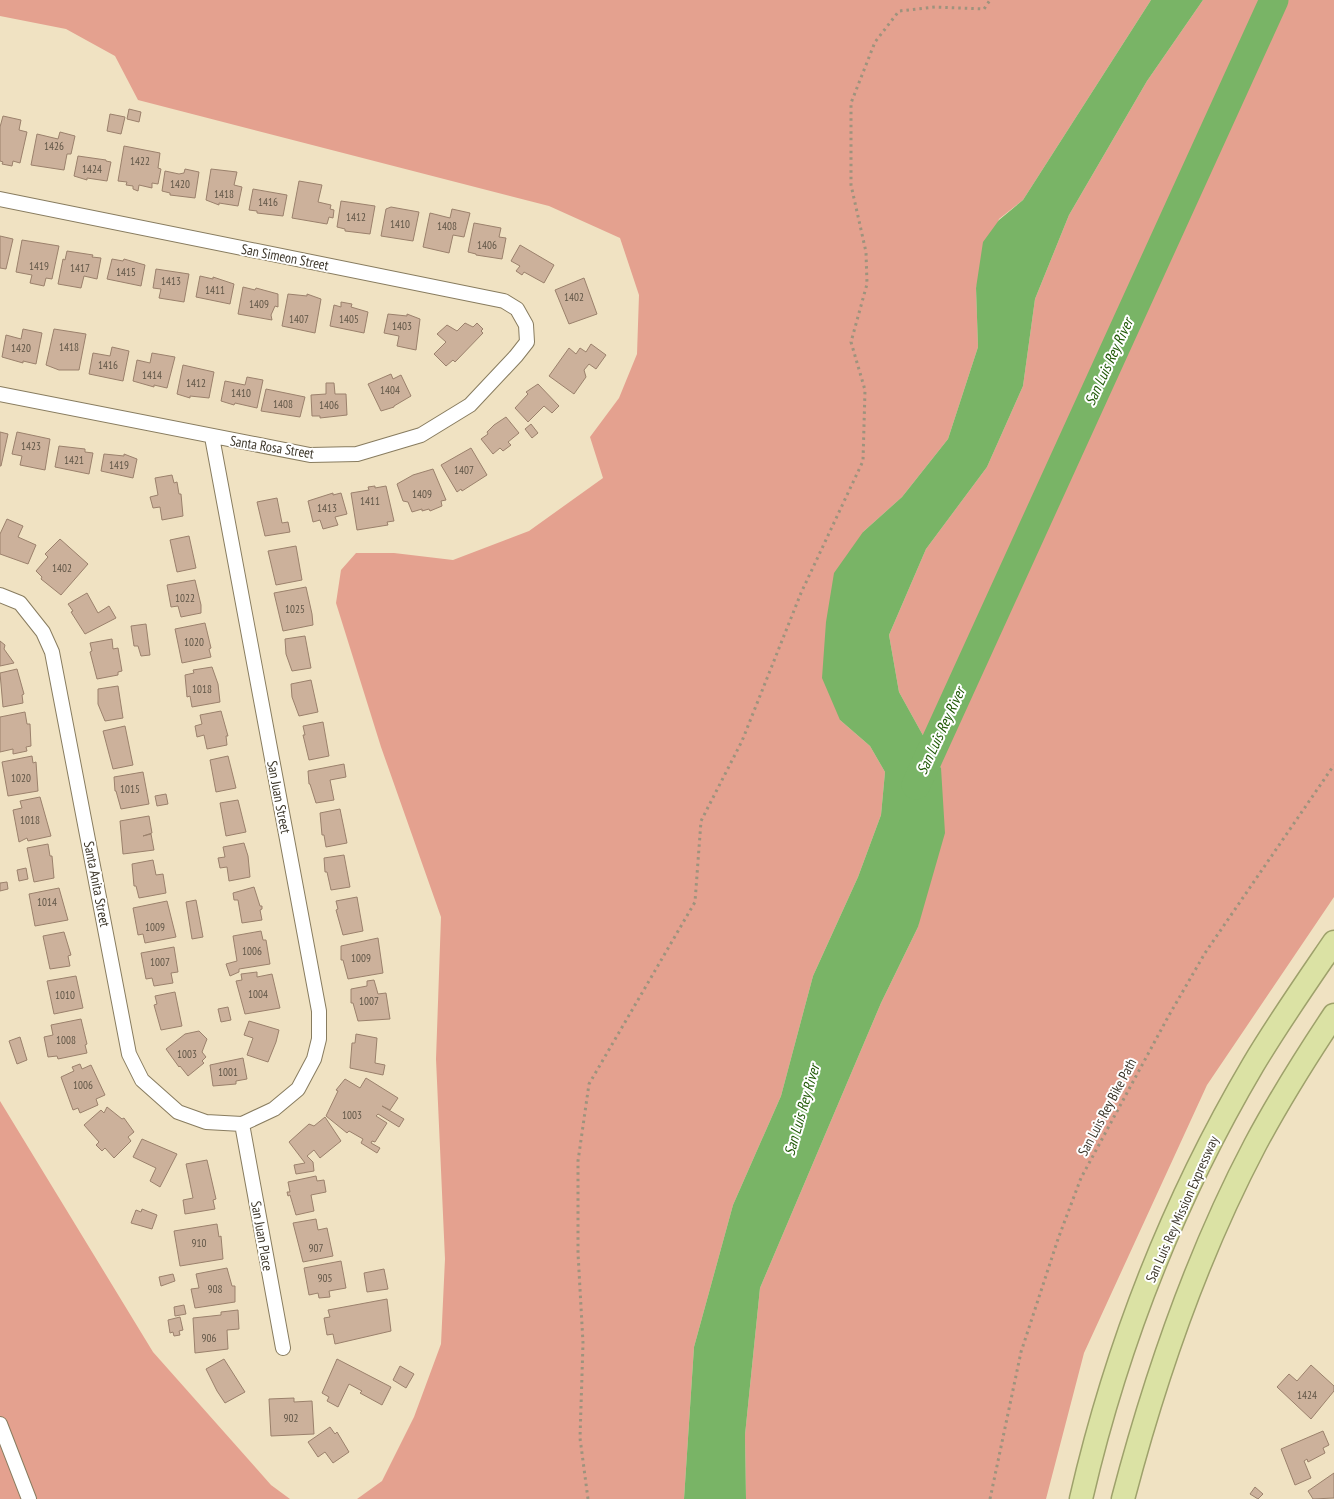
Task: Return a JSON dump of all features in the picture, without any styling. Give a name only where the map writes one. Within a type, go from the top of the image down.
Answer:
[{"type":"highway","name":"San Luis Rey Mission Expressway","points":[[1082,1499],[1092,1453],[1121,1354],[1158,1257],[1181,1206],[1205,1153],[1253,1065],[1334,942]]},
{"type":"highway","points":[[1123,1499],[1142,1427],[1187,1293],[1256,1144],[1297,1071],[1334,1015]]},
{"type":"street","name":"San Simeon Street","points":[[0,199],[504,301],[517,309],[526,325],[526,342],[516,356]]},
{"type":"street","name":"Santa Rosa Street","points":[[0,394],[310,455],[356,454],[421,435],[462,410],[470,405],[516,356]]},
{"type":"street","name":"San Juan Street","points":[[212,437],[319,1011],[319,1039],[314,1059],[298,1089],[274,1109],[242,1124]]},
{"type":"street","name":"Santa Anita Street","points":[[0,595],[20,603],[43,632],[52,652],[129,1054],[142,1080],[178,1112],[206,1122],[242,1124]]},
{"type":"street","name":"San Juan Place","points":[[242,1124],[283,1348]]},
{"type":"street","points":[[0,1424],[29,1499]]},
{"type":"path","points":[[588,1499],[580,1438],[582,1344],[578,1253],[578,1160],[589,1084],[695,902],[702,821],[742,741],[801,593],[863,461],[865,390],[851,342],[867,284],[866,252],[851,185],[851,102],[875,42],[899,12],[935,7],[984,9],[990,0]]},
{"type":"path","name":"San Luis Rey Bike Path","points":[[990,1499],[1020,1352],[1058,1239],[1081,1178],[1168,1017],[1205,953],[1334,765]]},
{"type":"shaded area","points":[[0,0],[1151,0],[1023,200],[999,219],[976,288],[978,347],[948,439],[902,497],[863,532],[840,720],[870,746],[885,772],[881,815],[858,877],[813,976],[781,1096],[733,1205],[694,1347],[684,1499],[357,1499],[382,1481],[414,1417],[441,1344],[445,1259],[436,1059],[441,917],[381,747],[336,603],[341,570],[356,553],[394,553],[453,560],[529,531],[603,478],[590,437],[619,398],[637,354],[639,295],[620,238],[549,206],[138,100],[115,56],[66,29],[0,16]]},
{"type":"shaded area","points":[[1203,0],[1334,0],[1334,897],[1207,1085],[1084,1353],[1046,1499],[746,1499],[745,1435],[760,1288],[881,1003],[918,927],[941,768],[899,692],[889,635],[926,549],[987,467],[1023,386],[1035,299],[1069,215],[1147,81]]},
{"type":"shaded area","points":[[0,1101],[153,1352],[271,1485],[290,1499],[0,1499]]},
{"type":"water","points":[[1151,0],[1203,0],[1147,81],[1069,215],[1035,299],[1023,386],[987,467],[926,549],[889,635],[899,692],[941,768],[945,833],[918,927],[881,1003],[760,1288],[745,1435],[746,1499],[684,1499],[694,1347],[733,1205],[781,1096],[813,976],[858,877],[881,815],[885,772],[870,746],[840,720],[822,678],[826,622],[834,573],[863,532],[902,497],[948,439],[978,347],[976,288],[983,242],[999,220],[1023,200]]},
{"type":"building","points":[[129,109],[141,112],[139,122],[127,119]]},
{"type":"building","points":[[110,114],[125,117],[121,134],[107,131]]},
{"type":"building","points":[[3,116],[21,120],[19,130],[27,132],[20,163],[13,161],[12,166],[2,164],[3,162],[0,161],[0,127]]},
{"type":"building","points":[[60,132],[75,136],[71,154],[67,154],[64,170],[31,165],[37,134],[58,139]]},
{"type":"building","points":[[124,146],[160,153],[158,168],[161,169],[158,184],[152,183],[152,188],[139,185],[138,191],[133,189],[133,186],[126,185],[127,182],[118,181]]},
{"type":"building","points":[[78,156],[111,162],[107,181],[87,178],[87,180],[74,176]]},
{"type":"building","points":[[185,169],[199,172],[195,198],[170,195],[170,193],[162,191],[165,171],[179,174],[184,173]]},
{"type":"building","points":[[211,169],[237,172],[234,185],[242,187],[238,206],[219,203],[219,205],[206,200]]},
{"type":"building","points":[[299,181],[322,185],[318,202],[331,205],[330,209],[334,210],[333,218],[329,217],[327,224],[292,218]]},
{"type":"building","points":[[253,189],[287,195],[283,216],[257,213],[257,211],[249,210]]},
{"type":"building","points":[[341,201],[375,206],[370,234],[345,231],[345,229],[337,227]]},
{"type":"building","points":[[391,207],[419,212],[413,241],[381,236],[386,209]]},
{"type":"building","points":[[452,209],[470,213],[464,237],[453,235],[449,253],[423,247],[430,213],[450,218]]},
{"type":"building","points":[[474,223],[501,228],[499,237],[506,238],[502,259],[468,252]]},
{"type":"building","points":[[0,236],[13,239],[6,269],[0,268]]},
{"type":"building","points":[[22,240],[59,246],[52,279],[46,278],[44,286],[30,283],[32,275],[16,272]]},
{"type":"building","points":[[520,245],[554,265],[544,283],[524,272],[522,275],[516,271],[520,266],[511,261]]},
{"type":"building","points":[[67,251],[101,258],[97,279],[84,276],[81,288],[58,284],[63,259],[65,260]]},
{"type":"building","points":[[112,259],[123,261],[124,259],[145,265],[141,286],[107,279]]},
{"type":"building","points":[[156,269],[189,274],[184,302],[159,298],[161,289],[153,288]]},
{"type":"building","points":[[200,276],[213,279],[213,277],[234,284],[230,304],[196,297]]},
{"type":"building","points":[[584,278],[597,314],[569,324],[555,290]]},
{"type":"building","points":[[243,287],[255,290],[256,288],[278,294],[278,307],[275,306],[271,315],[272,320],[238,314]]},
{"type":"building","points":[[288,294],[307,296],[307,294],[321,299],[315,333],[282,326]]},
{"type":"building","points":[[341,302],[352,304],[351,307],[368,312],[364,333],[330,326],[334,305],[341,307]]},
{"type":"building","points":[[388,314],[407,316],[407,314],[420,319],[416,350],[397,346],[399,336],[384,333]]},
{"type":"building","points":[[465,323],[473,327],[477,323],[483,329],[481,331],[483,333],[455,362],[453,360],[446,366],[434,354],[446,342],[437,334],[447,325],[457,331]]},
{"type":"building","points":[[23,329],[42,333],[36,364],[23,361],[23,363],[2,357],[6,335],[21,339]]},
{"type":"building","points":[[54,329],[86,334],[79,370],[59,370],[46,365]]},
{"type":"building","points":[[591,344],[606,355],[596,369],[589,364],[584,370],[586,377],[574,394],[549,376],[569,348],[576,354],[580,348],[586,352]]},
{"type":"building","points":[[112,347],[129,351],[123,381],[89,374],[93,353],[110,356]]},
{"type":"building","points":[[152,353],[175,357],[167,388],[154,385],[154,387],[133,381],[137,360],[150,363]]},
{"type":"building","points":[[183,365],[214,372],[209,398],[190,396],[190,398],[177,394]]},
{"type":"building","points":[[391,374],[393,379],[401,375],[411,396],[394,407],[381,411],[368,384]]},
{"type":"building","points":[[247,377],[263,380],[257,408],[221,401],[225,381],[245,385]]},
{"type":"building","points":[[326,383],[334,383],[335,394],[346,394],[347,415],[320,418],[320,416],[312,416],[311,395],[326,394]]},
{"type":"building","points":[[538,384],[559,406],[552,413],[544,406],[528,422],[515,408],[528,394],[526,392]]},
{"type":"building","points":[[266,389],[305,397],[300,417],[261,411]]},
{"type":"building","points":[[506,417],[519,433],[508,442],[511,445],[503,451],[500,448],[493,454],[481,439],[488,434],[487,432],[494,425]]},
{"type":"building","points":[[531,424],[538,433],[532,438],[525,429]]},
{"type":"building","points":[[0,432],[8,434],[1,466],[0,466]]},
{"type":"building","points":[[17,432],[50,439],[45,470],[20,465],[22,456],[12,454]]},
{"type":"building","points":[[59,446],[85,449],[85,452],[93,453],[89,474],[55,467]]},
{"type":"building","points":[[471,448],[487,475],[462,491],[461,489],[457,492],[441,465]]},
{"type":"building","points":[[104,454],[124,456],[124,454],[137,459],[133,478],[101,471]]},
{"type":"building","points":[[433,469],[446,500],[441,501],[442,506],[430,511],[429,509],[422,511],[422,509],[412,512],[408,502],[403,501],[397,484],[413,475]]},
{"type":"building","points":[[172,475],[174,483],[177,482],[179,494],[181,494],[183,516],[162,520],[160,507],[153,508],[150,497],[158,495],[155,478]]},
{"type":"building","points":[[375,486],[375,488],[386,486],[394,521],[387,522],[388,525],[357,530],[351,493],[369,490],[368,487]]},
{"type":"building","points":[[333,493],[333,495],[341,493],[347,514],[335,517],[338,525],[323,529],[320,520],[313,522],[308,501]]},
{"type":"building","points":[[277,498],[282,523],[288,522],[290,532],[265,536],[257,502]]},
{"type":"building","points":[[7,519],[23,526],[18,537],[36,545],[28,564],[0,554],[0,534]]},
{"type":"building","points":[[189,536],[196,568],[177,572],[170,540]]},
{"type":"building","points":[[60,539],[88,564],[61,595],[41,579],[42,577],[36,571],[48,557],[45,554]]},
{"type":"building","points":[[296,546],[302,580],[276,585],[268,551]]},
{"type":"building","points":[[195,580],[201,613],[181,617],[178,606],[171,607],[167,585]]},
{"type":"building","points":[[306,587],[313,625],[283,631],[274,593]]},
{"type":"building","points":[[87,593],[98,613],[109,606],[116,618],[85,634],[68,604]]},
{"type":"building","points":[[205,623],[211,648],[209,649],[211,657],[182,663],[175,629]]},
{"type":"building","points":[[146,624],[150,655],[141,656],[138,646],[134,646],[131,626]]},
{"type":"building","points":[[305,636],[311,668],[292,671],[286,654],[285,639]]},
{"type":"building","points":[[112,639],[113,649],[118,648],[122,671],[118,672],[118,675],[97,679],[90,652],[92,651],[90,643]]},
{"type":"building","points":[[0,641],[5,645],[4,649],[14,663],[0,666]]},
{"type":"building","points":[[212,667],[218,684],[220,702],[192,707],[190,696],[187,697],[185,675],[194,673],[193,670]]},
{"type":"building","points":[[17,669],[24,694],[22,695],[23,703],[3,707],[0,673]]},
{"type":"building","points":[[311,680],[318,712],[299,716],[292,697],[291,684]]},
{"type":"building","points":[[118,686],[123,718],[105,721],[98,704],[98,689]]},
{"type":"building","points":[[221,711],[228,736],[226,736],[227,745],[207,749],[204,735],[197,737],[195,726],[202,724],[200,715]]},
{"type":"building","points":[[25,712],[27,724],[30,724],[31,746],[26,747],[27,751],[13,754],[13,749],[0,752],[0,717]]},
{"type":"building","points":[[323,722],[329,756],[309,760],[303,735],[305,735],[303,726]]},
{"type":"building","points":[[125,726],[133,765],[113,769],[103,731]]},
{"type":"building","points":[[32,756],[33,763],[36,762],[38,791],[8,796],[2,762]]},
{"type":"building","points":[[228,756],[236,788],[216,792],[210,760]]},
{"type":"building","points":[[344,764],[346,777],[330,780],[334,800],[316,803],[309,784],[308,771]]},
{"type":"building","points":[[143,772],[149,804],[121,809],[115,791],[114,777]]},
{"type":"building","points":[[166,794],[168,804],[157,806],[155,796]]},
{"type":"building","points":[[40,797],[51,836],[28,841],[27,838],[19,842],[13,810],[22,808],[20,801]]},
{"type":"building","points":[[238,800],[246,832],[226,836],[220,803]]},
{"type":"building","points":[[340,809],[347,843],[326,847],[324,835],[322,835],[320,813]]},
{"type":"building","points":[[149,816],[152,833],[143,836],[151,834],[154,850],[123,854],[120,821]]},
{"type":"building","points":[[244,843],[248,856],[250,877],[229,881],[227,867],[220,868],[218,858],[225,857],[223,847]]},
{"type":"building","points":[[48,844],[50,856],[52,856],[54,878],[34,882],[27,848]]},
{"type":"building","points":[[344,855],[350,887],[331,890],[327,872],[325,872],[324,858]]},
{"type":"building","points":[[153,860],[156,875],[163,874],[166,893],[139,898],[136,886],[134,886],[132,864]]},
{"type":"building","points":[[26,868],[28,879],[19,881],[17,870]]},
{"type":"building","points":[[7,882],[8,889],[0,891],[0,883]]},
{"type":"building","points":[[254,887],[260,906],[262,906],[260,910],[262,920],[242,923],[238,900],[234,900],[233,893]]},
{"type":"building","points":[[59,888],[68,920],[35,926],[29,894]]},
{"type":"building","points":[[357,897],[363,931],[343,935],[336,910],[338,909],[336,901]]},
{"type":"building","points":[[196,900],[203,937],[192,939],[186,902]]},
{"type":"building","points":[[167,901],[176,937],[145,943],[143,934],[138,935],[133,908]]},
{"type":"building","points":[[261,931],[263,940],[266,940],[270,964],[239,969],[239,972],[230,976],[226,964],[237,961],[233,936]]},
{"type":"building","points":[[64,932],[71,955],[68,956],[70,966],[50,969],[43,936]]},
{"type":"building","points":[[378,938],[383,973],[348,979],[343,960],[341,960],[341,946]]},
{"type":"building","points":[[174,947],[178,972],[171,973],[173,983],[154,986],[152,978],[146,979],[141,953]]},
{"type":"building","points":[[257,972],[257,977],[272,974],[280,1008],[245,1014],[236,981],[242,980],[241,974]]},
{"type":"building","points":[[76,976],[83,1008],[54,1014],[47,981]]},
{"type":"building","points":[[374,980],[378,994],[386,993],[390,1019],[358,1021],[353,1003],[351,1003],[351,989],[367,986],[367,981]]},
{"type":"building","points":[[175,992],[182,1026],[161,1030],[154,1005],[157,1004],[155,996]]},
{"type":"building","points":[[228,1007],[231,1020],[221,1022],[218,1009]]},
{"type":"building","points":[[81,1019],[87,1044],[85,1045],[87,1053],[58,1059],[57,1056],[48,1057],[44,1037],[53,1035],[51,1025]]},
{"type":"building","points":[[249,1021],[279,1030],[268,1062],[247,1055],[253,1038],[244,1035]]},
{"type":"building","points":[[199,1031],[207,1039],[202,1052],[206,1057],[202,1061],[204,1063],[188,1076],[166,1049],[185,1034]]},
{"type":"building","points":[[356,1034],[377,1038],[375,1063],[385,1065],[383,1075],[350,1068],[352,1043],[355,1043]]},
{"type":"building","points":[[20,1037],[27,1060],[17,1064],[9,1041]]},
{"type":"building","points":[[243,1058],[247,1079],[236,1081],[236,1084],[213,1086],[210,1065]]},
{"type":"building","points":[[80,1064],[82,1069],[91,1065],[105,1095],[96,1099],[98,1105],[80,1113],[78,1108],[73,1110],[61,1077],[74,1071],[72,1067]]},
{"type":"building","points":[[366,1078],[398,1098],[390,1110],[382,1106],[404,1119],[399,1127],[378,1114],[376,1116],[387,1123],[375,1142],[372,1141],[371,1143],[380,1148],[377,1153],[361,1143],[363,1139],[349,1131],[347,1133],[326,1116],[338,1091],[336,1090],[345,1079],[360,1088]]},
{"type":"building","points":[[107,1107],[122,1119],[124,1118],[134,1132],[128,1137],[131,1141],[114,1158],[105,1148],[102,1151],[96,1145],[99,1142],[84,1125],[101,1110],[104,1113]]},
{"type":"building","points":[[325,1117],[341,1141],[320,1158],[314,1150],[307,1156],[313,1162],[314,1171],[296,1174],[294,1165],[305,1163],[289,1142],[309,1124],[314,1126]]},
{"type":"building","points":[[142,1139],[177,1154],[160,1187],[150,1181],[156,1168],[133,1157]]},
{"type":"building","points":[[207,1160],[216,1199],[213,1200],[215,1209],[185,1214],[183,1200],[193,1198],[186,1164]]},
{"type":"building","points":[[316,1176],[317,1181],[324,1180],[326,1192],[311,1195],[314,1211],[296,1215],[290,1195],[288,1196],[287,1192],[290,1192],[288,1182]]},
{"type":"building","points":[[142,1209],[157,1215],[152,1229],[131,1223],[136,1210],[141,1212]]},
{"type":"building","points":[[316,1219],[318,1230],[327,1228],[333,1256],[303,1262],[293,1223]]},
{"type":"building","points":[[217,1224],[219,1237],[221,1236],[223,1259],[180,1266],[174,1231]]},
{"type":"building","points":[[341,1261],[346,1288],[329,1291],[330,1297],[319,1298],[318,1293],[309,1295],[304,1268]]},
{"type":"building","points":[[227,1268],[232,1286],[235,1286],[235,1302],[195,1308],[191,1289],[199,1288],[196,1274]]},
{"type":"building","points":[[384,1269],[388,1289],[367,1292],[364,1273]]},
{"type":"building","points":[[173,1274],[175,1281],[161,1286],[159,1277]]},
{"type":"building","points":[[387,1299],[391,1331],[335,1344],[333,1334],[327,1335],[324,1318],[330,1317],[328,1310]]},
{"type":"building","points":[[184,1305],[186,1314],[175,1316],[174,1307]]},
{"type":"building","points":[[238,1310],[239,1329],[227,1330],[228,1349],[195,1353],[193,1318],[221,1315],[221,1312]]},
{"type":"building","points":[[180,1317],[183,1330],[179,1331],[180,1335],[174,1336],[173,1332],[170,1333],[168,1320]]},
{"type":"building","points":[[224,1359],[245,1392],[225,1403],[206,1369]]},
{"type":"building","points":[[337,1359],[391,1387],[382,1405],[360,1393],[362,1391],[349,1384],[338,1407],[327,1401],[329,1397],[322,1393]]},
{"type":"building","points":[[1311,1365],[1334,1386],[1334,1391],[1311,1419],[1277,1387],[1289,1374],[1297,1381]]},
{"type":"building","points":[[400,1366],[414,1374],[406,1388],[393,1380]]},
{"type":"building","points":[[294,1398],[294,1402],[312,1401],[314,1434],[271,1436],[269,1399]]},
{"type":"building","points":[[330,1427],[335,1434],[337,1432],[349,1452],[333,1463],[325,1452],[318,1457],[308,1442]]},
{"type":"building","points":[[1323,1431],[1329,1445],[1323,1448],[1325,1453],[1308,1462],[1307,1459],[1304,1461],[1311,1478],[1295,1485],[1281,1449]]},
{"type":"building","points":[[1334,1473],[1334,1498],[1313,1499],[1308,1491]]},
{"type":"building","points":[[1255,1487],[1263,1494],[1258,1499],[1250,1494]]},
{"type":"waterway","name":"San Luis Rey River","points":[[916,785],[1274,0]]}]
